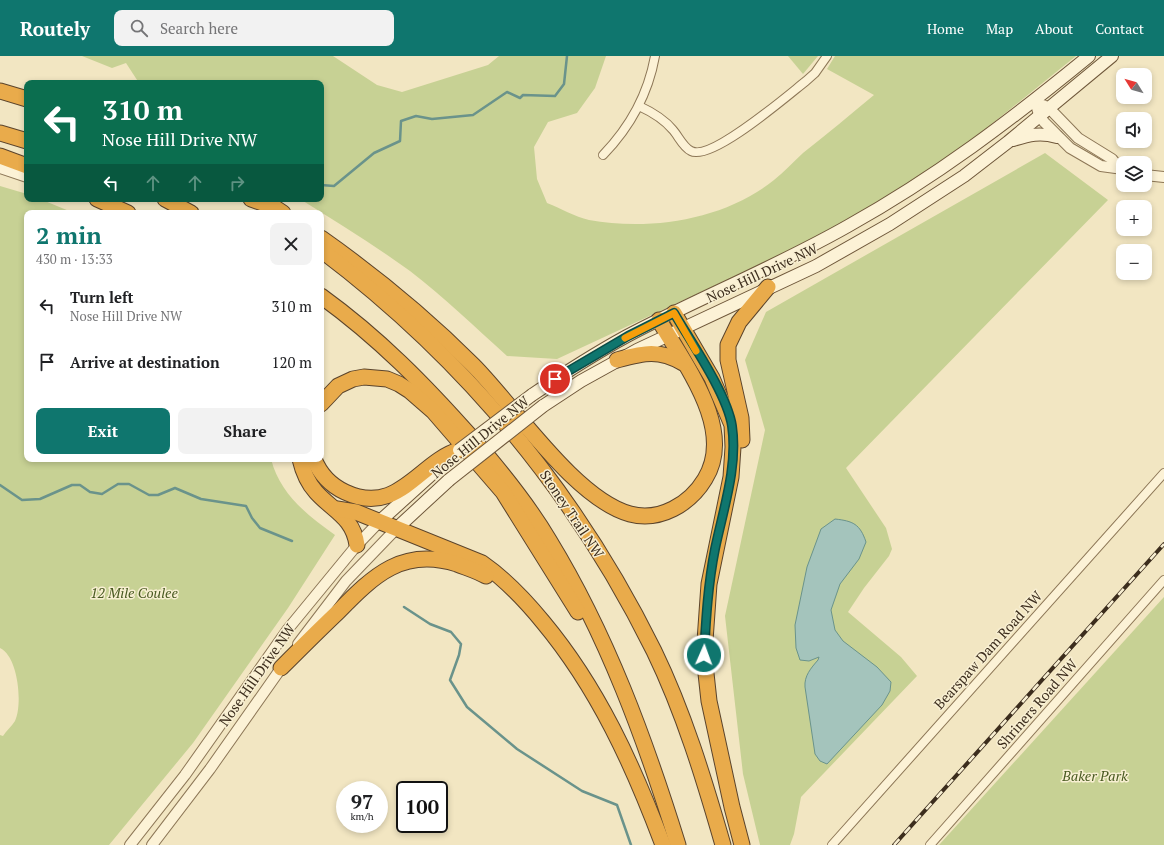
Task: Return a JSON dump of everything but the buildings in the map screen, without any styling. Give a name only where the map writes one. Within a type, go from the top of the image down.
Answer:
[{"type":"highway","points":[[0,91],[24,98]]},
{"type":"highway","points":[[0,132],[24,140]]},
{"type":"highway","points":[[0,156],[24,165]]},
{"type":"highway","points":[[104,202],[121,210]]},
{"type":"highway","points":[[171,202],[185,210]]},
{"type":"highway","points":[[248,202],[260,210]]},
{"type":"highway","points":[[260,202],[278,210]]},
{"type":"highway","points":[[324,240],[377,279],[423,318],[474,366],[560,462],[591,492],[604,502],[631,514],[656,515],[670,511],[685,504],[694,496],[713,462],[715,444],[712,419],[704,398],[659,320]]},
{"type":"highway","name":"Stoney Trail NW","points":[[324,252],[356,277],[418,331],[469,381],[538,461],[593,543],[654,652],[684,723],[723,845]]},
{"type":"highway","points":[[718,537],[738,481],[742,461],[741,418],[731,380],[728,344],[739,322],[768,287]]},
{"type":"highway","points":[[324,298],[375,337],[407,367],[439,401],[504,476],[549,539],[586,605],[628,699],[678,845]]},
{"type":"highway","points":[[674,313],[712,378],[732,425],[733,447],[731,477],[709,584],[704,655],[709,701],[742,845]]},
{"type":"highway","points":[[617,360],[638,355],[660,353],[670,355],[683,362]]},
{"type":"highway","points":[[324,401],[338,386],[353,379],[378,377],[399,384],[433,411],[503,492],[575,606],[606,667],[628,699]]},
{"type":"highway","points":[[315,462],[318,469],[335,487],[351,495],[376,498],[404,488],[437,465],[446,454],[459,450]]},
{"type":"highway","points":[[301,462],[306,479],[317,493],[337,510],[354,531],[357,545]]},
{"type":"highway","points":[[337,510],[356,512],[482,563],[494,572],[525,602],[564,647],[608,716],[632,766],[663,845]]},
{"type":"highway","points":[[281,668],[378,574],[403,562],[416,559],[432,559],[466,567],[494,580],[525,602]]},
{"type":"main road","name":"Nose Hill Drive NW","points":[[459,450],[532,395],[602,350],[659,320],[793,255],[902,195],[945,167],[1034,100],[1089,56]]},
{"type":"main road","name":"Nose Hill Drive NW","points":[[396,529],[449,480],[543,406],[617,360],[768,287],[816,266],[890,224],[964,176],[1008,142],[1112,56]]},
{"type":"main road","points":[[1008,142],[1033,134],[1044,133],[1057,137]]},
{"type":"main road","name":"Nose Hill Drive NW","points":[[380,521],[437,465]]},
{"type":"street","points":[[603,155],[624,131],[639,106],[648,84],[655,56]]},
{"type":"street","points":[[639,106],[649,110],[664,121],[686,148],[695,153],[702,153],[720,145],[736,135],[787,96],[815,73],[827,56]]},
{"type":"street","points":[[1034,100],[1049,108],[1078,138],[1116,163]]},
{"type":"street","points":[[1034,100],[1039,115],[1057,137],[1086,159],[1101,166],[1116,168]]},
{"type":"street","points":[[0,168],[24,175]]},
{"type":"street","points":[[1152,176],[1164,177]]},
{"type":"street","name":"Bearspaw Dam Road NW","points":[[832,845],[1164,473]]},
{"type":"street","name":"Nose Hill Drive NW","points":[[130,845],[185,775],[288,629],[357,545],[380,521]]},
{"type":"street","name":"Nose Hill Drive NW","points":[[152,845],[210,769],[314,621],[346,581],[396,529]]},
{"type":"street","name":"Shriners Road NW","points":[[930,845],[1164,580]]},
{"type":"green space","points":[[82,56],[333,56],[377,85],[402,92],[488,65],[499,56],[606,56],[595,88],[577,113],[548,122],[534,147],[537,179],[547,203],[573,215],[589,220],[637,224],[661,223],[710,213],[733,205],[754,194],[778,177],[803,153],[874,95],[827,69],[835,56],[1076,56],[962,148],[895,193],[802,245],[557,359],[507,356],[410,271],[324,214],[324,210],[317,210],[305,202],[324,202],[324,80],[137,80],[126,63],[112,68]]},
{"type":"green space","points":[[788,56],[818,56],[803,74]]},
{"type":"green space","points":[[1045,153],[1108,200],[846,468],[886,528],[892,549],[889,556],[864,588],[848,612],[901,657],[917,676],[801,797],[794,834],[790,845],[760,845],[743,774],[725,616],[765,430],[745,360],[766,312]]},
{"type":"green space","name":"12 Mile Coulee","points":[[0,186],[24,193],[24,202],[47,202],[67,210],[24,210],[24,462],[272,462],[281,483],[296,503],[314,520],[335,535],[288,608],[193,743],[109,845],[0,845],[0,735],[3,736],[15,721],[19,704],[19,693],[15,670],[11,660],[0,648]]},
{"type":"green space","name":"Baker Park","points":[[1164,597],[1164,845],[939,845]]},
{"type":"water","points":[[835,519],[855,524],[861,531],[866,542],[859,559],[840,584],[831,610],[835,630],[843,641],[877,667],[891,682],[890,691],[882,705],[827,764],[820,761],[815,754],[805,687],[807,676],[819,657],[809,661],[800,660],[796,648],[795,625],[807,567],[821,529]]},
{"type":"waterway","points":[[324,185],[334,186],[374,153],[400,141],[401,121],[416,116],[432,119],[473,115],[507,92],[520,98],[523,95],[555,96],[564,84],[567,56]]},
{"type":"waterway","points":[[0,485],[22,500],[40,499],[72,485],[80,485],[90,492],[102,494],[118,484],[129,484],[149,495],[158,495],[175,488],[201,499],[246,506],[252,518],[260,528],[292,541]]},
{"type":"waterway","points":[[404,607],[430,624],[451,632],[461,644],[459,655],[450,680],[467,707],[517,749],[582,791],[617,805],[631,845]]},
{"type":"railway","points":[[894,845],[1164,544]]},
{"type":"slow traffic","points":[[625,338],[674,313],[696,351]]},
{"type":"route","points":[[555,379],[602,350],[674,313],[712,378],[732,425],[733,447],[731,477],[709,584],[704,655]]}]
